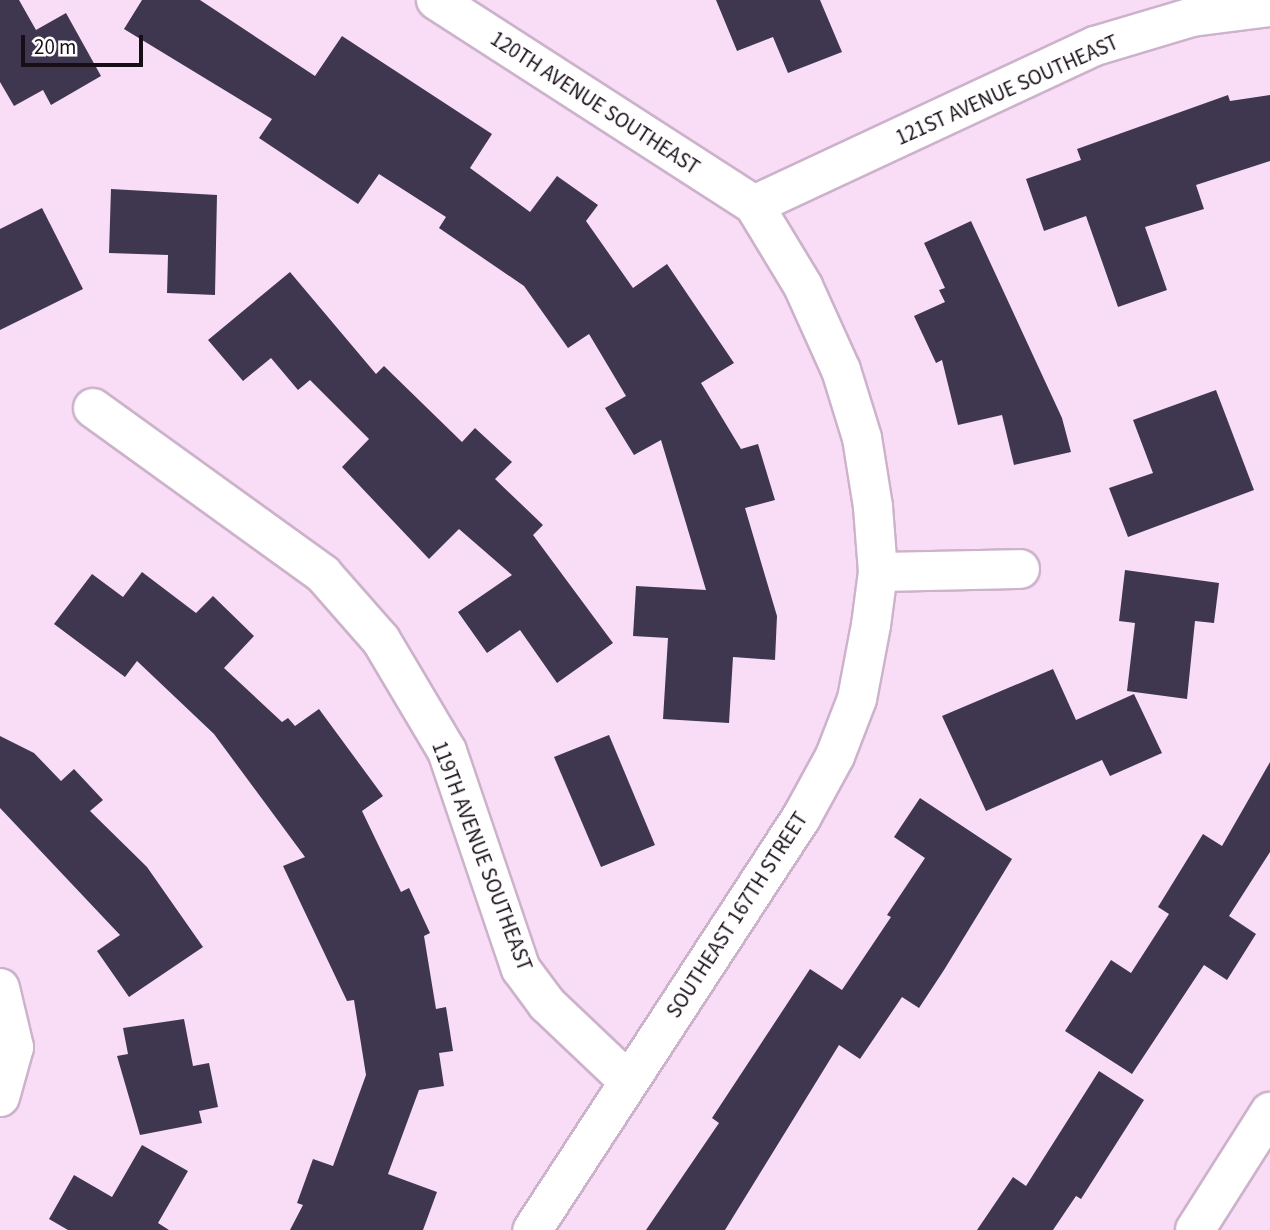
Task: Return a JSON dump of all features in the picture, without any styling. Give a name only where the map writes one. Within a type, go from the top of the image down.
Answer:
[{"type":"street","name":"120TH AVENUE SOUTHEAST","points":[[436,0],[754,205]]},
{"type":"street","name":"121ST AVENUE SOUTHEAST","points":[[754,205],[1095,46],[1192,18],[1270,7]]},
{"type":"street","name":"SOUTHEAST 167TH STREET","points":[[532,1230],[801,818],[835,756],[857,699],[878,572],[862,438],[841,370],[803,286],[754,205]]},
{"type":"street","name":"119TH AVENUE SOUTHEAST","points":[[93,408],[323,575],[381,640],[447,751],[521,969],[547,1004],[628,1081]]},
{"type":"street","points":[[878,572],[1020,569]]},
{"type":"street","points":[[0,1097],[14,1047],[5,1002]]},
{"type":"street","points":[[1195,1230],[1270,1112]]},
{"type":"building","points":[[0,0],[19,0],[36,30],[66,13],[101,76],[51,105],[43,90],[14,106],[0,82]]},
{"type":"building","points":[[142,0],[200,0],[315,76],[342,36],[492,134],[470,168],[530,212],[557,176],[598,205],[586,221],[633,288],[667,264],[734,363],[701,383],[741,449],[758,444],[775,500],[745,508],[777,616],[775,660],[733,657],[729,723],[663,719],[668,638],[633,636],[636,586],[706,590],[661,440],[634,455],[605,408],[626,396],[589,334],[568,348],[524,286],[439,228],[446,217],[379,174],[358,204],[259,138],[272,119],[124,29]]},
{"type":"building","points":[[716,0],[820,0],[842,52],[788,73],[773,37],[737,51]]},
{"type":"building","points":[[1228,95],[1230,101],[1270,95],[1270,161],[1196,185],[1204,209],[1145,227],[1167,290],[1118,307],[1086,216],[1044,231],[1026,179],[1081,160],[1077,149]]},
{"type":"building","points":[[111,189],[217,195],[215,295],[167,293],[168,255],[109,253]]},
{"type":"building","points":[[42,208],[83,289],[0,330],[0,229]]},
{"type":"building","points":[[971,221],[1062,418],[1071,452],[1014,465],[1002,415],[958,425],[942,360],[936,363],[914,316],[945,302],[939,290],[945,288],[924,243]]},
{"type":"building","points":[[290,272],[376,374],[384,366],[462,442],[475,428],[512,462],[495,479],[543,525],[533,535],[613,643],[557,683],[520,630],[487,653],[458,612],[512,575],[459,529],[429,559],[342,467],[369,439],[310,380],[298,390],[271,358],[243,381],[208,340]]},
{"type":"building","points":[[1216,390],[1254,490],[1128,537],[1109,488],[1153,473],[1133,420]]},
{"type":"building","points":[[1125,570],[1219,583],[1214,623],[1195,621],[1187,699],[1127,691],[1135,623],[1119,621]]},
{"type":"building","points":[[142,572],[196,613],[213,596],[254,636],[224,668],[282,722],[288,718],[295,726],[319,709],[383,796],[362,811],[401,892],[409,888],[430,933],[424,936],[436,1009],[446,1007],[453,1051],[439,1053],[444,1086],[419,1090],[388,1174],[437,1192],[423,1230],[290,1230],[303,1205],[297,1203],[313,1159],[333,1166],[366,1075],[354,1000],[347,1001],[283,866],[305,857],[214,734],[137,661],[125,677],[54,624],[92,574],[123,597]]},
{"type":"building","points":[[1053,669],[1076,720],[1134,694],[1162,753],[1110,776],[1102,760],[986,811],[942,716]]},
{"type":"building","points":[[609,735],[655,845],[601,867],[554,757]]},
{"type":"building","points":[[0,736],[34,753],[61,781],[74,769],[103,800],[90,811],[147,867],[203,947],[129,997],[97,951],[120,935],[0,808]]},
{"type":"building","points":[[1270,762],[1270,852],[1229,916],[1256,934],[1227,980],[1204,965],[1132,1074],[1065,1031],[1111,960],[1131,973],[1169,914],[1158,907],[1203,834],[1222,846]]},
{"type":"building","points":[[920,798],[1012,859],[944,970],[919,1008],[902,997],[860,1059],[839,1045],[725,1230],[646,1230],[719,1123],[712,1118],[810,969],[842,990],[891,917],[887,915],[925,858],[894,837]]},
{"type":"building","points":[[184,1019],[193,1066],[209,1063],[218,1107],[199,1111],[202,1123],[140,1135],[117,1056],[128,1054],[123,1028]]},
{"type":"building","points":[[1099,1071],[1144,1100],[1081,1199],[1076,1196],[1053,1230],[977,1230],[1013,1177],[1026,1186]]},
{"type":"building","points":[[142,1145],[188,1171],[158,1223],[169,1230],[68,1230],[49,1219],[74,1175],[112,1197]]}]
